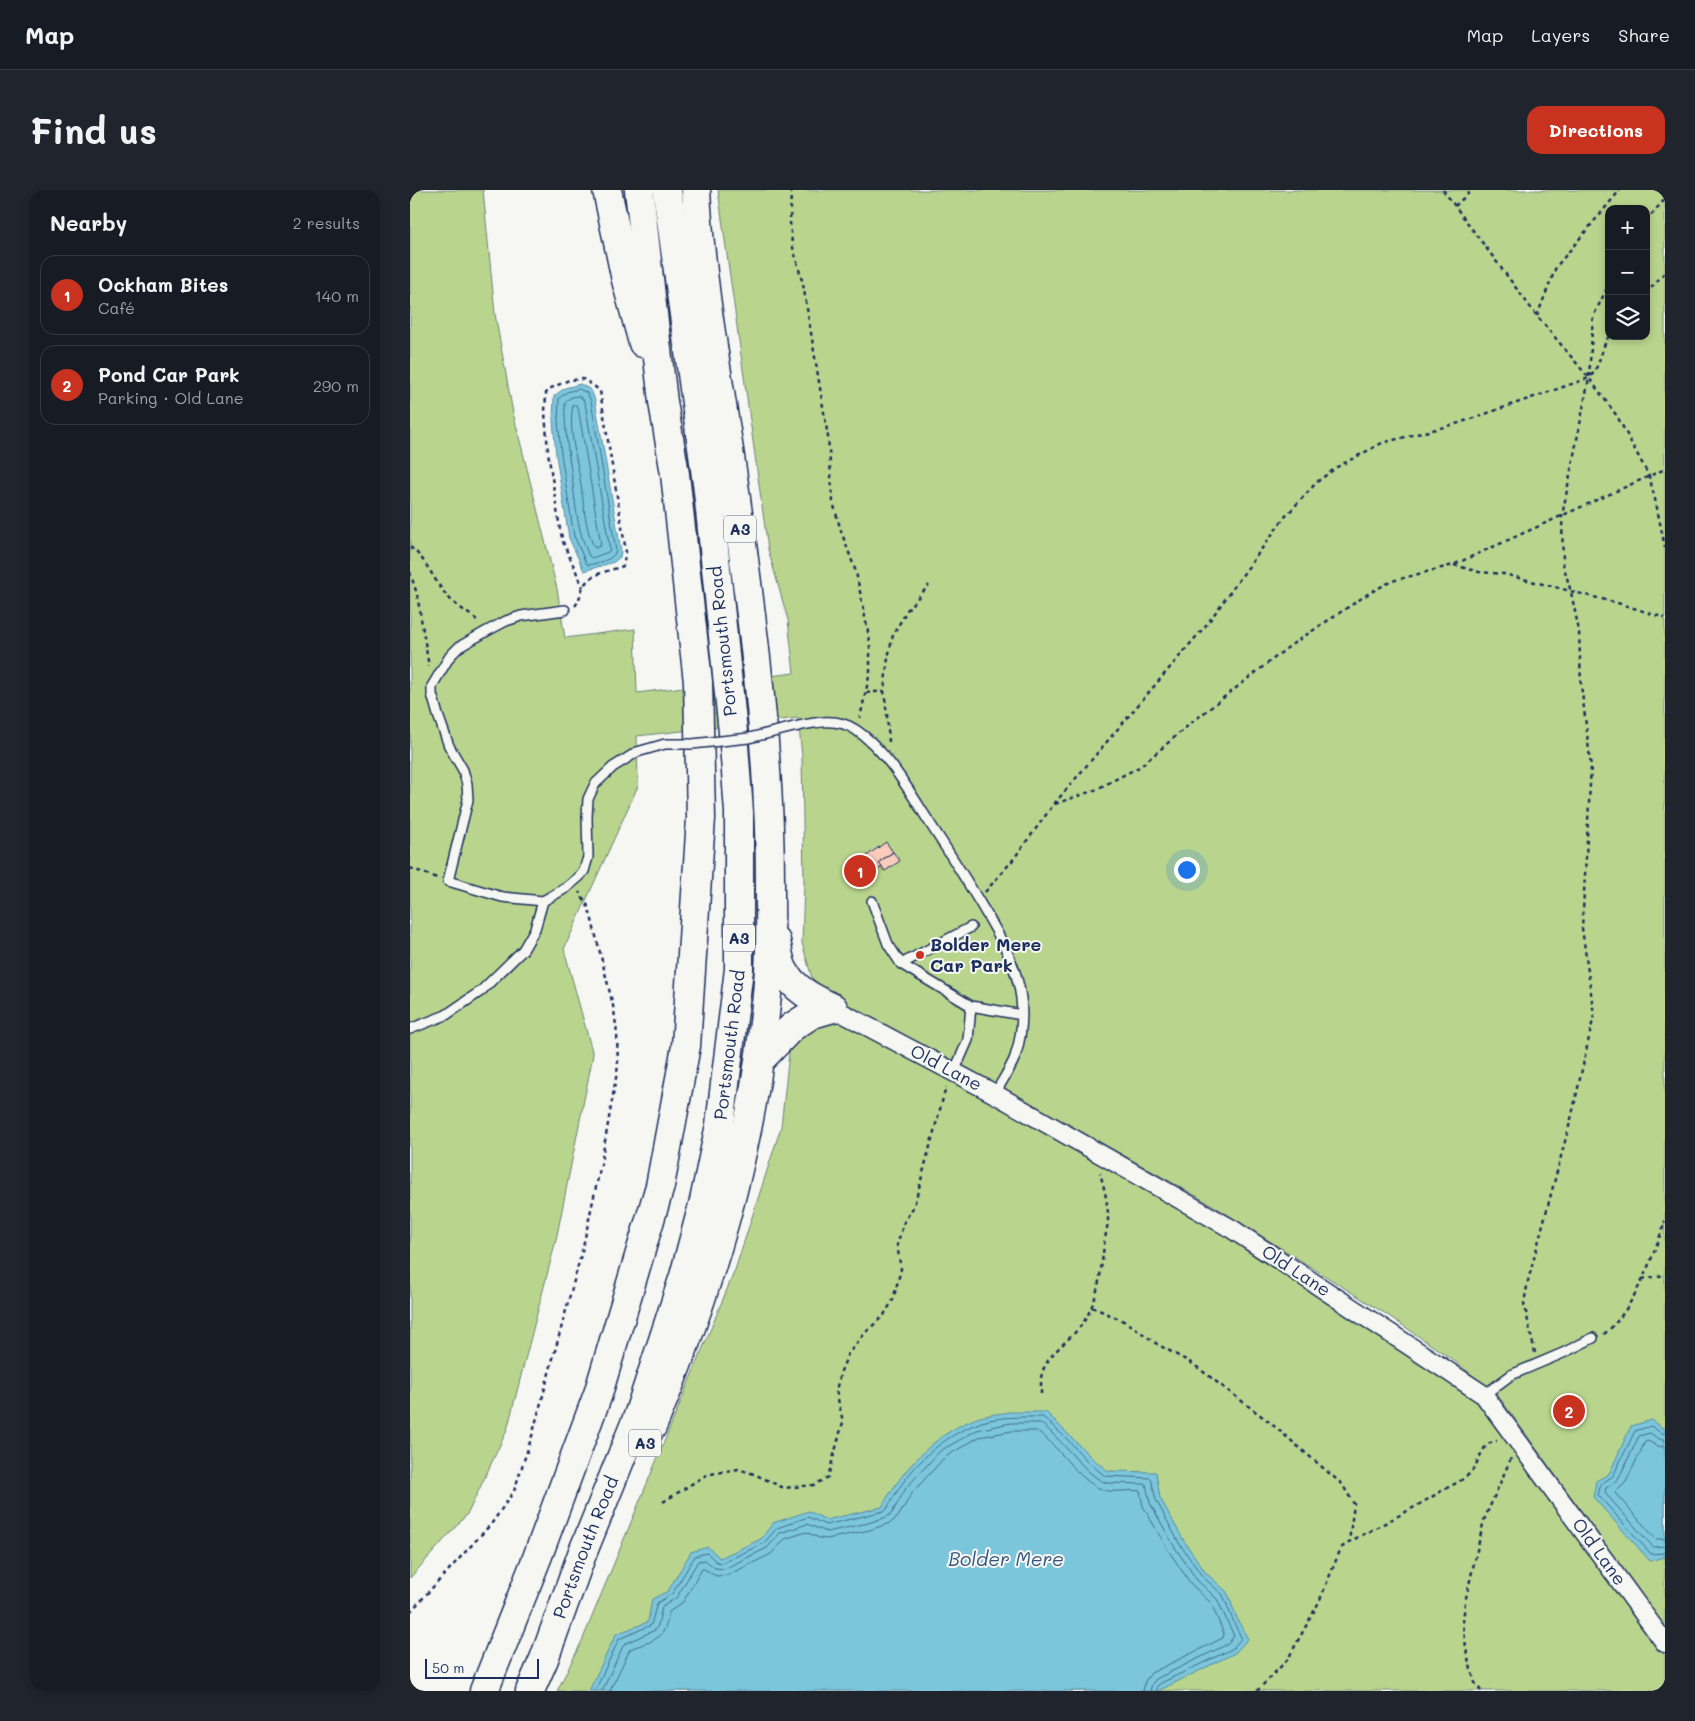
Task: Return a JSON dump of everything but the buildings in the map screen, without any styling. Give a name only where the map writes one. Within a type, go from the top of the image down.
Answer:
[{"type":"highway","points":[[607,190],[626,280],[641,338],[663,402]]},
{"type":"highway","name":"Portsmouth Road","points":[[484,1691],[537,1558],[598,1394],[660,1186],[686,1046],[701,818],[698,682],[675,474],[663,402],[639,190]]},
{"type":"highway","name":"Portsmouth Road","points":[[530,1691],[544,1659],[582,1554],[638,1416],[684,1276],[704,1201],[720,1125],[739,969],[739,812],[733,732],[708,491],[667,190]]},
{"type":"highway","name":"A3","points":[[544,1659],[604,1537],[688,1337],[726,1218],[748,1124],[760,1060],[770,965],[769,805],[762,709],[735,489],[705,288],[696,190]]},
{"type":"highway","name":"A3","points":[[770,916],[783,969],[803,992],[811,998],[833,1008]]},
{"type":"highway","points":[[760,1060],[792,1027],[812,1014],[833,1008]]},
{"type":"street","name":"Old Lane","points":[[833,1008],[994,1094],[1232,1229],[1484,1395],[1665,1643]]},
{"type":"lane","points":[[565,610],[521,616],[487,631],[459,647],[450,656],[432,686],[432,694],[449,746],[467,784],[468,800],[448,882],[502,897],[543,901],[566,888],[584,870],[588,857],[588,799],[595,784],[613,767],[637,752],[666,744],[692,744],[749,738],[794,727],[835,722],[856,730],[870,740],[887,761],[959,867],[998,934],[1014,969],[1020,988],[1021,1031],[1015,1057],[994,1094]]},
{"type":"lane","points":[[410,1029],[446,1015],[481,991],[523,950],[535,929],[543,901]]},
{"type":"lane","points":[[872,901],[888,944],[901,964],[970,1006],[1022,1015]]},
{"type":"lane","points":[[901,964],[971,927]]},
{"type":"lane","points":[[954,1072],[968,1040],[970,1006]]},
{"type":"lane","points":[[1484,1395],[1511,1375],[1593,1338]]},
{"type":"path","points":[[791,190],[790,222],[792,244],[803,284],[828,437],[833,502],[856,572],[870,642],[870,672],[856,730]]},
{"type":"path","points":[[1443,190],[1537,316],[1589,378],[1617,416],[1649,476],[1665,548]]},
{"type":"path","points":[[1455,206],[1472,190]]},
{"type":"path","points":[[1537,316],[1556,268],[1620,190]]},
{"type":"path","points":[[1650,216],[1665,199]]},
{"type":"path","points":[[1650,289],[1665,272]]},
{"type":"path","points":[[1538,1364],[1529,1332],[1524,1303],[1528,1281],[1572,1115],[1594,1015],[1582,928],[1591,767],[1581,684],[1579,631],[1563,564],[1562,516],[1589,378],[1593,317],[1605,292]]},
{"type":"path","points":[[978,900],[1012,861],[1054,804],[1207,624],[1284,518],[1317,482],[1337,467],[1382,443],[1459,423],[1589,378],[1595,372],[1600,362],[1607,340]]},
{"type":"path","points":[[565,610],[576,606],[588,580],[596,575],[623,566],[626,552],[600,391],[583,379],[569,380],[549,389],[546,393],[545,412],[548,452],[560,529],[563,542],[584,587]]},
{"type":"path","points":[[1054,804],[1095,790],[1141,766],[1191,723],[1291,645],[1371,592],[1392,581],[1452,565],[1665,469]]},
{"type":"path","points":[[410,547],[419,554],[448,598],[474,618],[487,631]]},
{"type":"path","points":[[1452,565],[1479,572],[1504,574],[1621,604],[1665,618]]},
{"type":"path","points":[[410,572],[422,618],[432,686]]},
{"type":"path","points":[[887,761],[889,736],[884,691],[893,635],[906,610],[929,585]]},
{"type":"path","points":[[866,693],[884,691]]},
{"type":"path","points":[[410,868],[448,882]]},
{"type":"path","points":[[410,1612],[492,1523],[514,1491],[532,1436],[582,1250],[601,1164],[618,1066],[617,1034],[608,985],[587,904],[573,882]]},
{"type":"path","points":[[663,1502],[706,1476],[738,1469],[784,1488],[814,1485],[828,1477],[843,1422],[836,1390],[841,1371],[848,1354],[866,1332],[884,1315],[893,1300],[900,1269],[897,1245],[904,1222],[914,1206],[935,1134],[945,1090],[954,1072]]},
{"type":"path","points":[[1041,1394],[1041,1378],[1047,1361],[1062,1344],[1076,1333],[1086,1319],[1092,1307],[1101,1272],[1108,1219],[1106,1195],[1091,1149]]},
{"type":"path","points":[[1593,1338],[1604,1334],[1620,1318],[1642,1279],[1665,1222]]},
{"type":"path","points":[[1642,1279],[1665,1275]]},
{"type":"path","points":[[1092,1307],[1128,1323],[1157,1344],[1193,1364],[1268,1420],[1342,1484],[1354,1504],[1349,1542]]},
{"type":"path","points":[[1257,1691],[1288,1659],[1319,1602],[1342,1548],[1349,1542],[1419,1505],[1470,1474],[1482,1450],[1493,1441],[1502,1441]]},
{"type":"path","points":[[1481,1691],[1475,1683],[1467,1655],[1463,1623],[1465,1602],[1484,1520],[1512,1455],[1521,1445]]},
{"type":"green space","points":[[410,190],[483,190],[495,314],[513,413],[557,589],[565,638],[635,629],[637,693],[794,673],[788,620],[768,549],[718,190],[1665,190],[1665,1627],[1499,1397],[1456,1362],[1389,1316],[1214,1206],[973,1071],[837,1001],[812,978],[802,943],[804,884],[802,756],[798,718],[637,736],[638,786],[564,949],[593,1055],[556,1240],[507,1430],[468,1513],[410,1578]]},
{"type":"green space","points":[[834,1017],[1011,1113],[1207,1223],[1457,1385],[1491,1413],[1665,1656],[1665,1691],[557,1691],[582,1641],[735,1270],[781,1127],[790,1044],[815,1025]]},
{"type":"water","points":[[580,384],[591,390],[595,400],[621,551],[620,557],[614,562],[584,571],[569,538],[556,455],[553,421],[554,396],[565,388]]},
{"type":"water","name":"Bolder Mere","points":[[1010,1412],[1046,1412],[1092,1458],[1108,1471],[1156,1472],[1160,1498],[1184,1541],[1206,1573],[1227,1592],[1238,1621],[1248,1639],[1235,1653],[1158,1691],[589,1691],[616,1634],[648,1622],[652,1599],[668,1591],[691,1552],[708,1547],[720,1558],[761,1539],[773,1523],[809,1511],[826,1520],[882,1507],[909,1468],[945,1435],[976,1418]]},
{"type":"water","points":[[1652,1420],[1665,1430],[1665,1557],[1650,1561],[1593,1497],[1596,1481],[1609,1474],[1631,1426]]},
{"type":"place","name":"Ockham Bites","points":[[860,871]]},
{"type":"place","name":"Bolder Mere Car Park","points":[[920,955]]},
{"type":"place","name":"Pond Car Park","points":[[1569,1411]]}]
